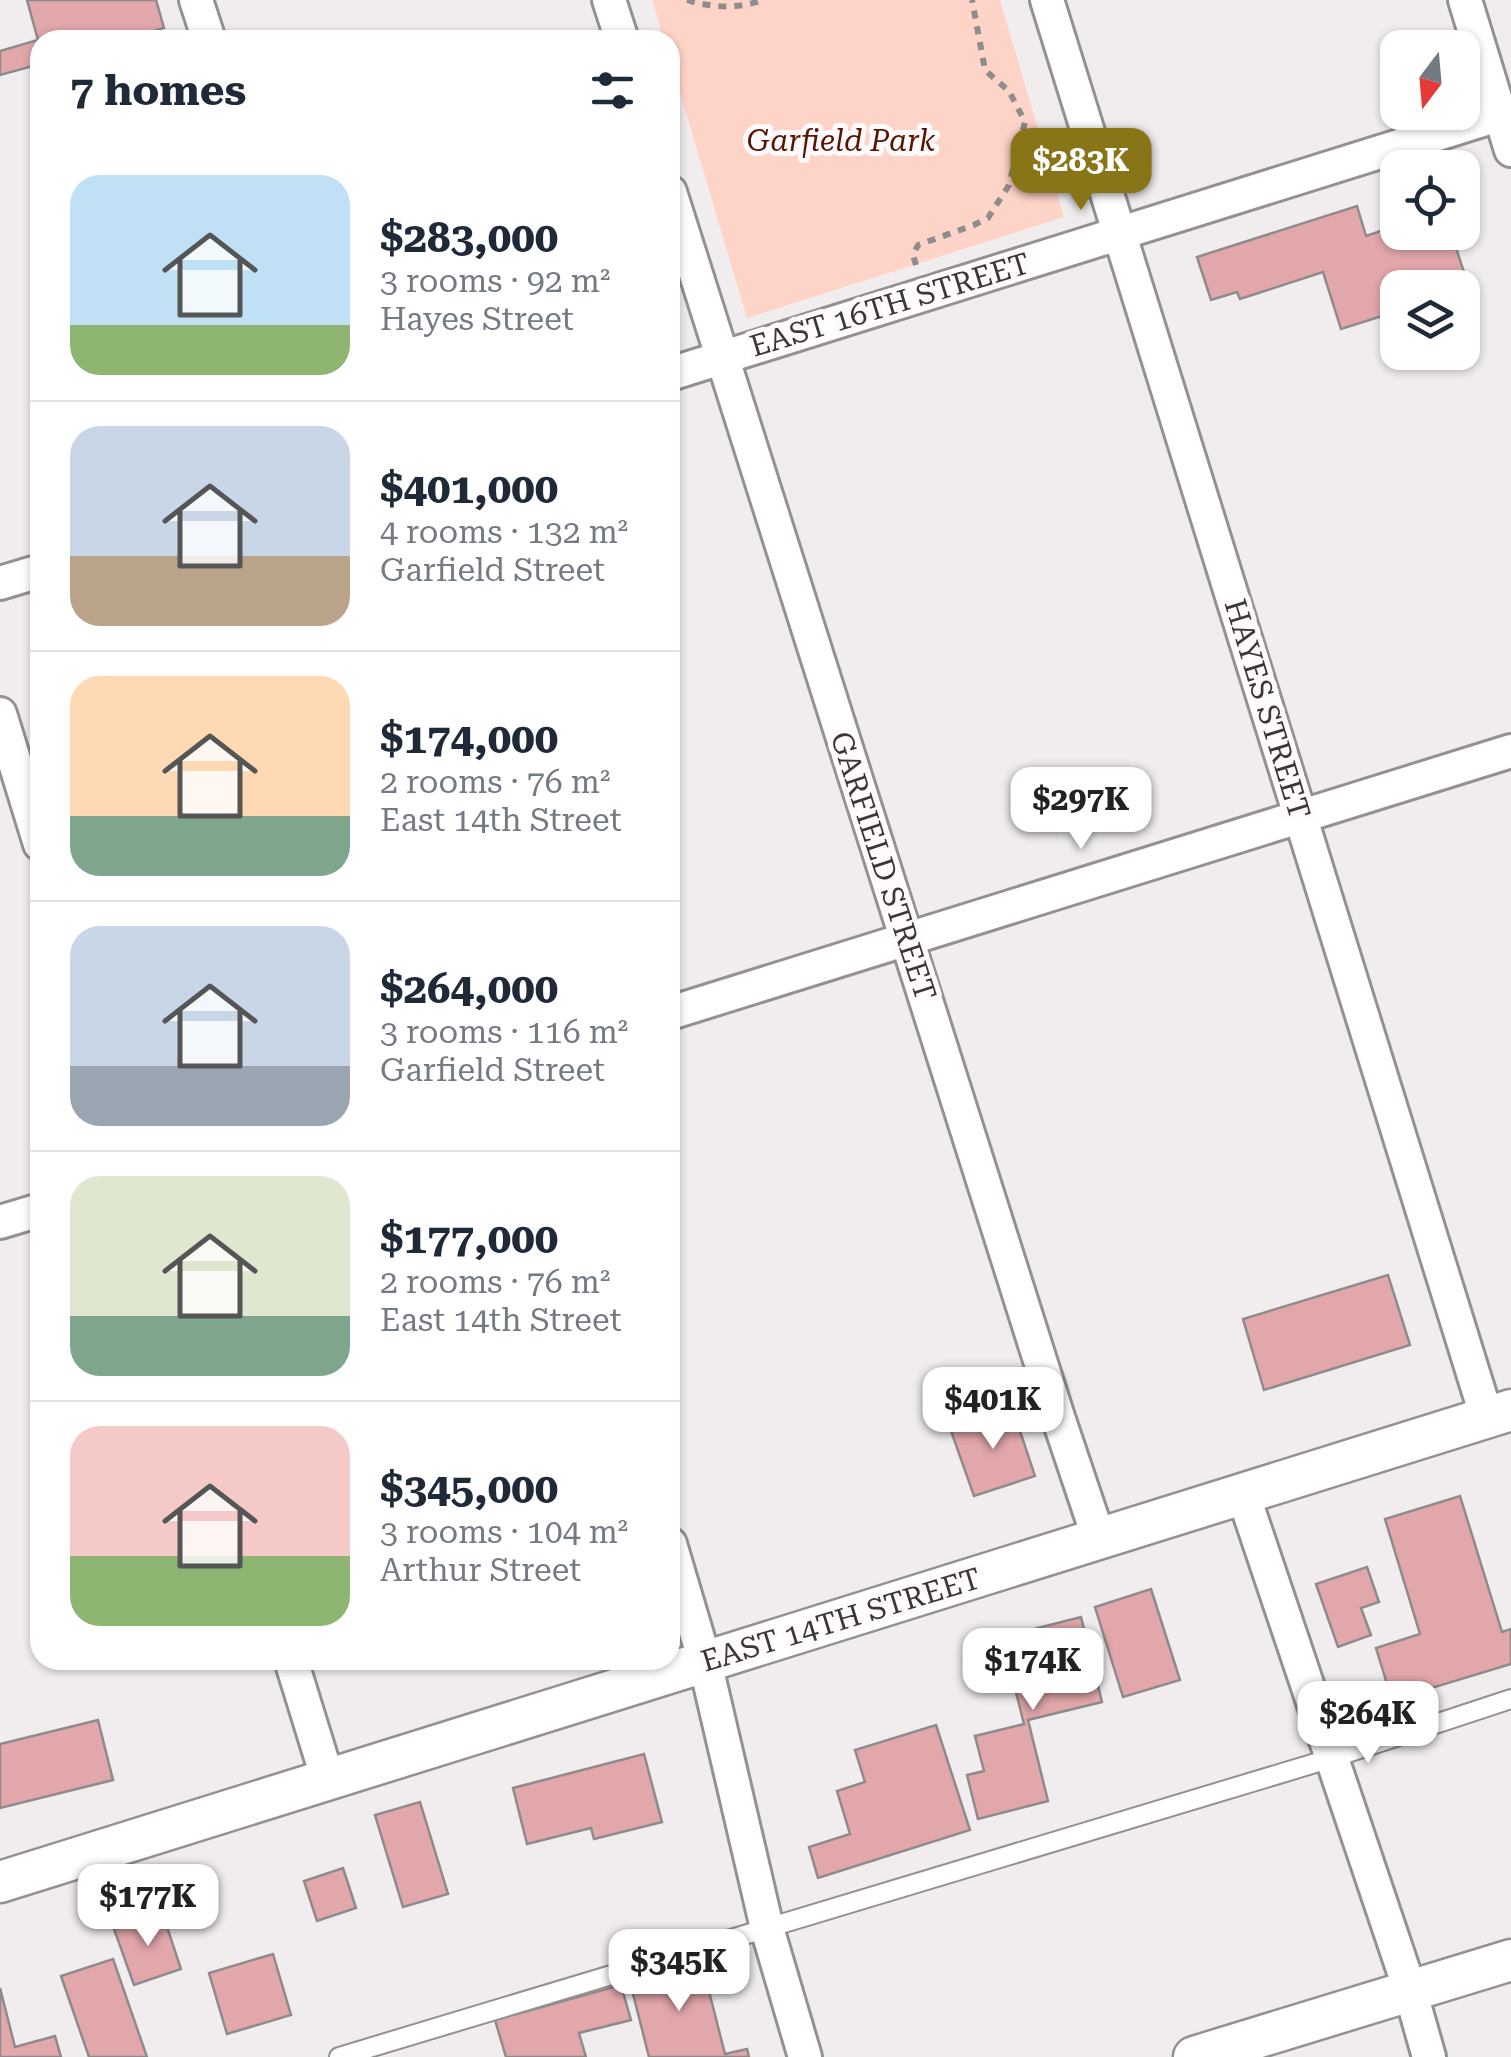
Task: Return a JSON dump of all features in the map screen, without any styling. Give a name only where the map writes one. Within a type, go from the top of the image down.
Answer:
[{"type":"street","points":[[196,0],[205,30]]},
{"type":"street","points":[[609,0],[619,30]]},
{"type":"street","name":"HAYES STREET","points":[[1046,0],[1300,817],[1499,1414]]},
{"type":"street","points":[[1465,0],[1506,113],[1511,150]]},
{"type":"street","name":"EAST 16TH STREET","points":[[680,371],[1506,113]]},
{"type":"street","name":"GARFIELD STREET","points":[[680,224],[1100,1539]]},
{"type":"street","points":[[0,584],[30,574]]},
{"type":"street","points":[[0,714],[30,812]]},
{"type":"street","points":[[680,1010],[1511,751]]},
{"type":"street","points":[[0,1222],[30,1213]]},
{"type":"street","name":"EAST 14TH STREET","points":[[680,1670],[1499,1414]]},
{"type":"street","points":[[1243,1494],[1429,2057]]},
{"type":"street","points":[[680,1578],[705,1662],[767,1928],[805,2057]]},
{"type":"street","points":[[295,1670],[328,1780]]},
{"type":"street","name":"EAST 14TH STREET","points":[[0,1882],[679,1670]]},
{"type":"street","points":[[1194,2057],[1511,1960]]},
{"type":"lane","points":[[340,2057],[1332,1758],[1511,1699]]},
{"type":"path","points":[[687,0],[705,6],[746,6],[763,0]]},
{"type":"path","points":[[925,294],[913,254],[918,245],[988,218],[1010,185],[1024,122],[1009,91],[985,70],[972,0]]},
{"type":"green space","name":"Garfield Park","points":[[652,0],[1000,0],[1064,217],[747,318],[680,93],[680,30],[661,30]]},
{"type":"building","points":[[27,0],[156,0],[164,28],[157,30],[35,30]]},
{"type":"building","points":[[30,42],[30,67],[0,75],[0,51]]},
{"type":"building","points":[[1357,206],[1366,236],[1380,231],[1380,250],[1457,250],[1463,270],[1380,270],[1380,317],[1341,329],[1323,272],[1240,299],[1237,292],[1211,300],[1197,257]]},
{"type":"building","points":[[1388,1275],[1410,1345],[1264,1390],[1243,1319]]},
{"type":"building","points":[[1012,1407],[1035,1476],[974,1496],[950,1428]]},
{"type":"building","points":[[1460,1496],[1502,1632],[1511,1629],[1511,1664],[1392,1700],[1376,1648],[1420,1634],[1385,1519]]},
{"type":"building","points":[[1367,1567],[1379,1602],[1361,1608],[1371,1635],[1338,1647],[1316,1584]]},
{"type":"building","points":[[1151,1589],[1180,1680],[1123,1697],[1095,1607]]},
{"type":"building","points":[[1081,1617],[1102,1702],[1028,1720],[1048,1801],[978,1819],[967,1775],[984,1771],[975,1736],[1024,1724],[1002,1637]]},
{"type":"building","points":[[98,1720],[113,1780],[0,1808],[0,1744]]},
{"type":"building","points":[[936,1725],[970,1830],[818,1878],[809,1847],[850,1834],[837,1791],[865,1782],[855,1750]]},
{"type":"building","points":[[644,1754],[662,1822],[594,1839],[591,1828],[527,1844],[513,1788]]},
{"type":"building","points":[[420,1802],[448,1894],[403,1907],[375,1815]]},
{"type":"building","points":[[343,1868],[356,1908],[317,1921],[304,1881]]},
{"type":"building","points":[[162,1912],[181,1969],[134,1985],[114,1929]]},
{"type":"building","points":[[273,1954],[291,2015],[227,2034],[209,1973]]},
{"type":"building","points":[[113,1959],[147,2057],[89,2057],[61,1976]]},
{"type":"building","points":[[701,1960],[725,2054],[747,2049],[749,2057],[649,2057],[629,1978]]},
{"type":"building","points":[[621,1985],[631,2020],[579,2033],[586,2057],[506,2057],[495,2020]]},
{"type":"building","points":[[0,1988],[15,2047],[55,2036],[61,2057],[0,2057]]}]
